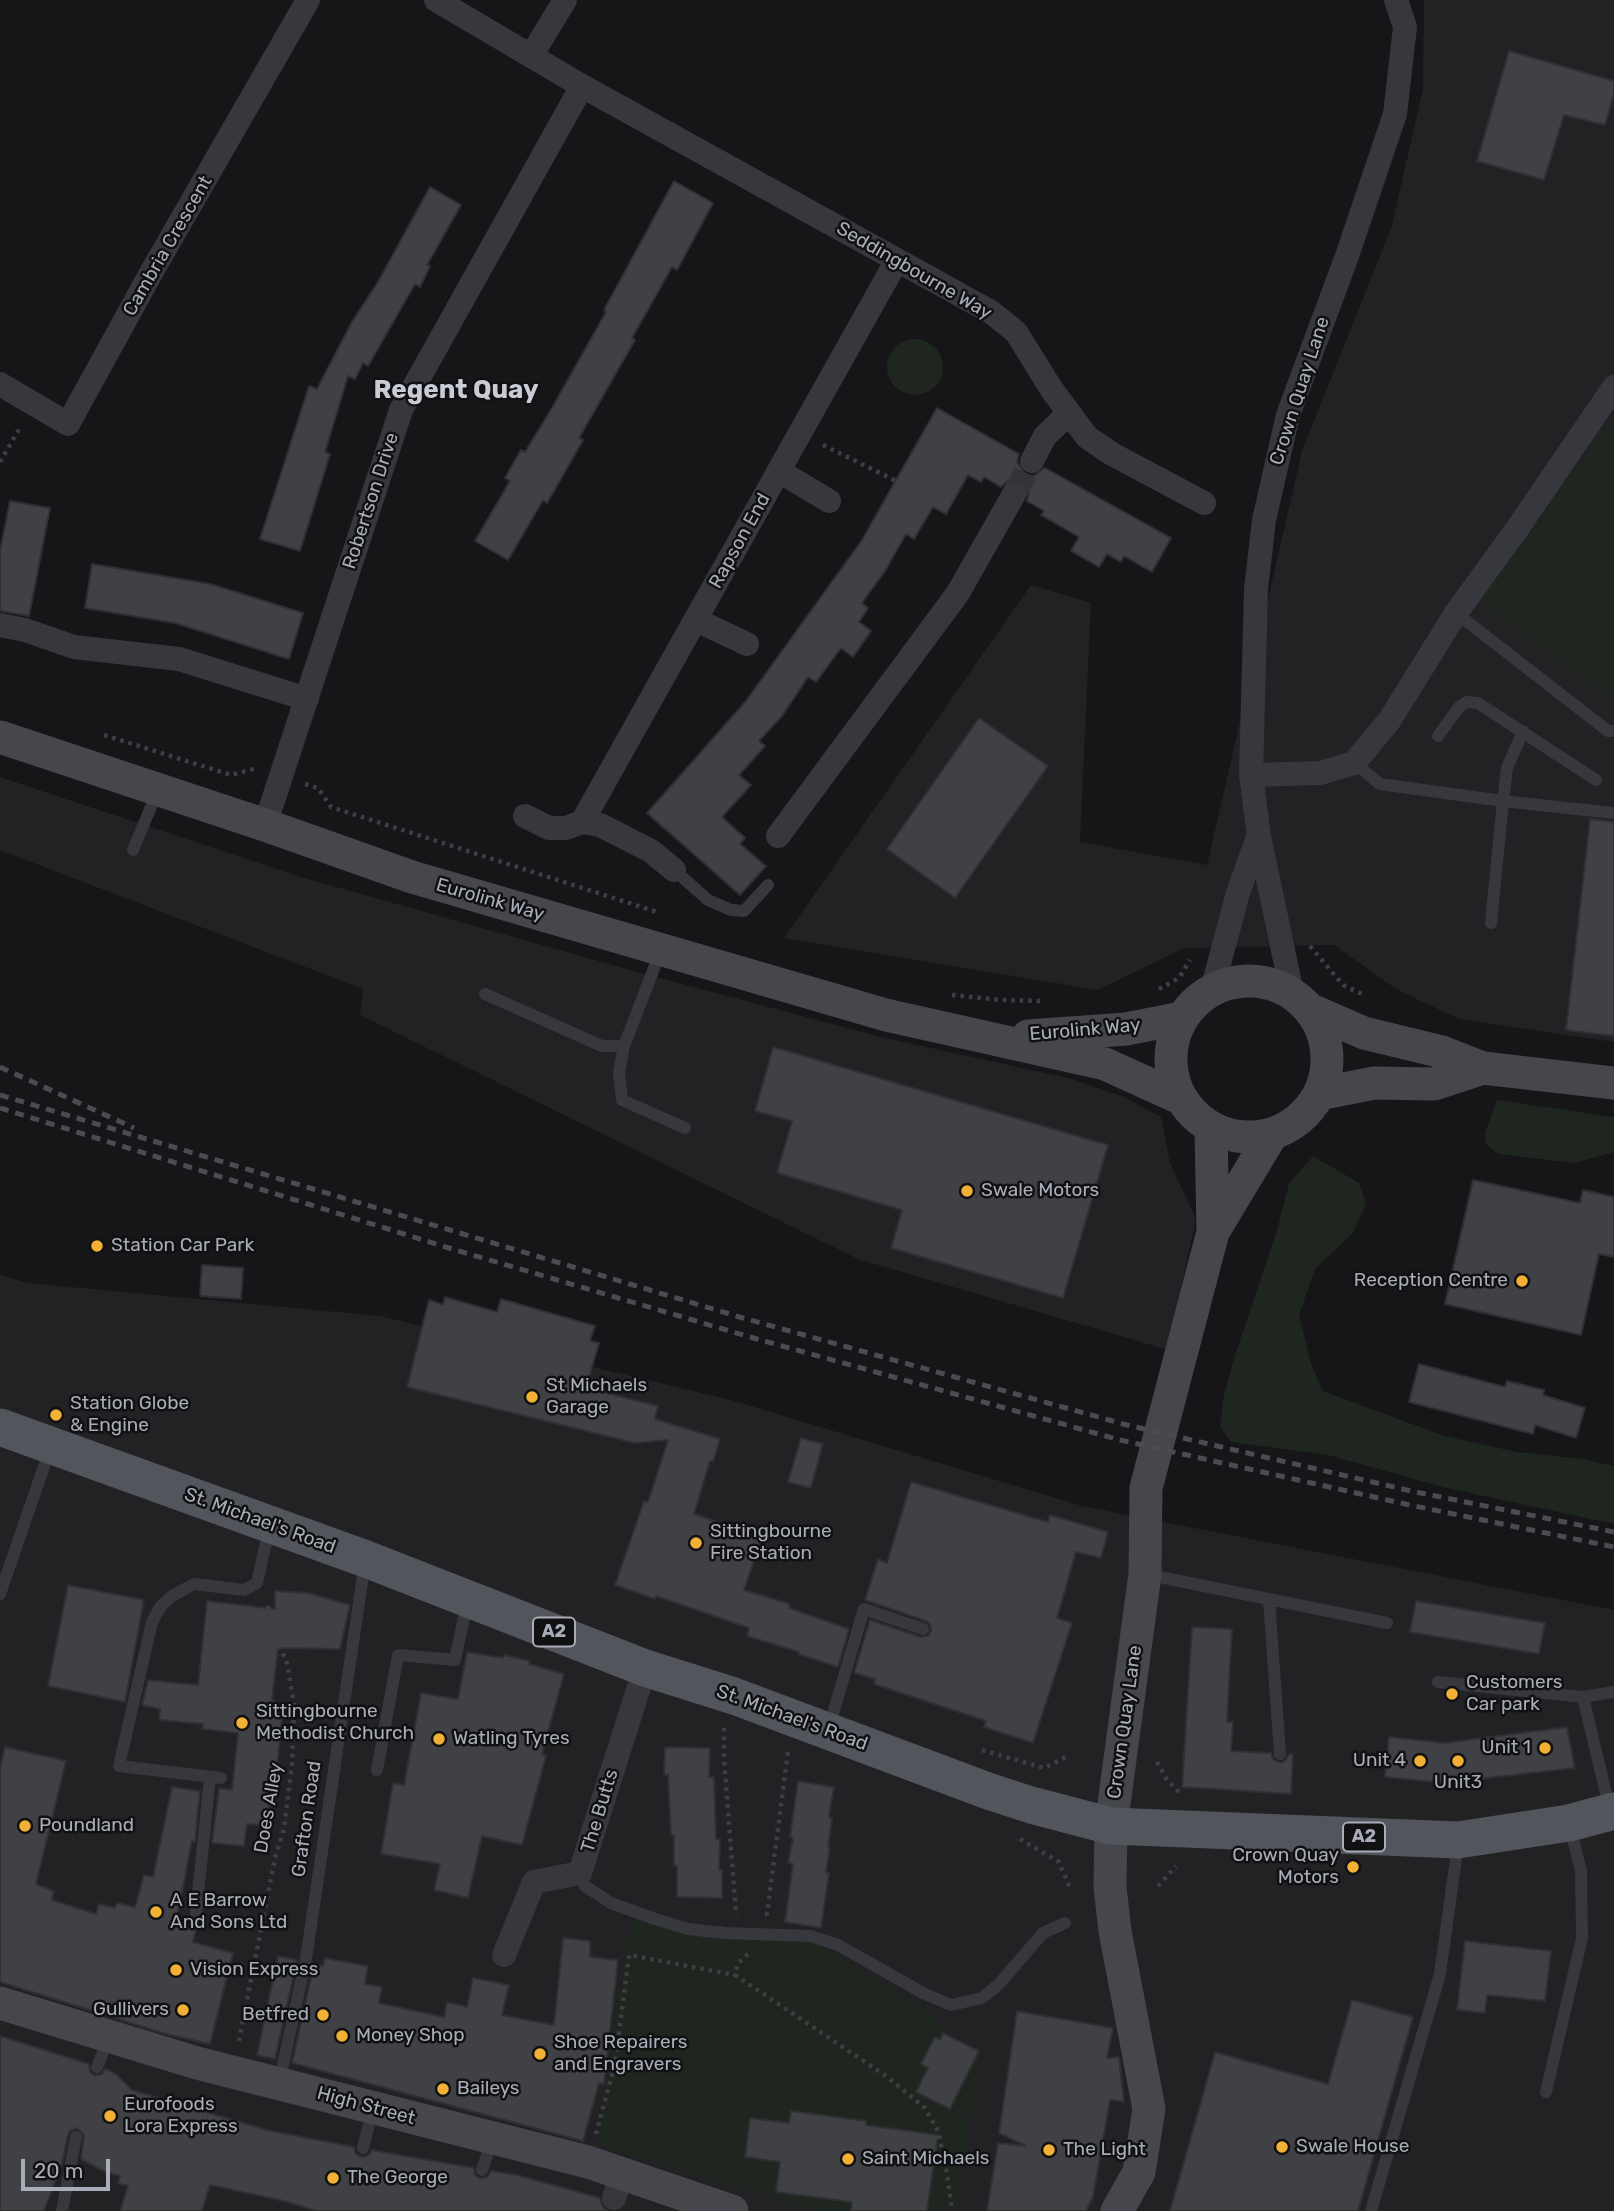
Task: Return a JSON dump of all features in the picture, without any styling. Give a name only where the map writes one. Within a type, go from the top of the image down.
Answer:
[{"type":"main road","name":"Eurolink Way","points":[[0,737],[412,877],[886,1015],[1105,1064],[1180,1098]]},
{"type":"main road","points":[[1300,1001],[1321,1027],[1327,1049],[1326,1072],[1320,1094],[1308,1111],[1291,1125],[1272,1134],[1251,1138],[1230,1135],[1211,1128],[1194,1115],[1180,1098],[1172,1079],[1170,1058],[1173,1037],[1182,1017],[1195,1002],[1212,990],[1232,982],[1273,984],[1364,1034],[1442,1052],[1483,1068],[1614,1083]]},
{"type":"main road","name":"Eurolink Way","points":[[987,1038],[1126,1029],[1182,1017]]},
{"type":"main road","points":[[1320,1094],[1374,1083],[1434,1084],[1483,1068]]},
{"type":"main road","name":"Crown Quay Lane","points":[[1116,2211],[1139,2172],[1149,2109],[1115,1931],[1110,1887],[1111,1826],[1145,1574],[1146,1488],[1213,1232],[1211,1128]]},
{"type":"main road","name":"Crown Quay Lane","points":[[1213,1232],[1272,1134]]},
{"type":"main road","name":"St. Michael's Road","points":[[0,1427],[51,1445],[268,1537],[366,1559],[645,1668],[734,1696],[1031,1805],[1111,1826],[1458,1840],[1569,1823],[1612,1812]]},
{"type":"main road","name":"High Street","points":[[0,2003],[109,2036],[162,2048],[232,2072],[373,2108],[487,2154],[588,2162],[618,2185],[732,2211]]},
{"type":"street","name":"Cambria Crescent","points":[[0,384],[68,424],[308,0]]},
{"type":"street","points":[[436,0],[582,86]]},
{"type":"street","points":[[531,56],[565,0]]},
{"type":"street","name":"Crown Quay Lane","points":[[1300,1001],[1259,836],[1251,775],[1256,589],[1266,509],[1288,415],[1347,256],[1395,114],[1405,27],[1396,0]]},
{"type":"street","name":"Seddingbourne Way","points":[[582,86],[991,312],[1016,332],[1068,414],[1087,437],[1112,454],[1204,503]]},
{"type":"street","name":"Robertson Drive","points":[[265,825],[401,410],[582,86]]},
{"type":"street","name":"Rapson End","points":[[582,822],[897,260]]},
{"type":"street","points":[[1251,775],[1320,774],[1354,763],[1389,721],[1456,613],[1614,387]]},
{"type":"street","points":[[1032,461],[1045,436],[1068,414]]},
{"type":"street","points":[[779,471],[829,501]]},
{"type":"street","points":[[778,836],[958,593],[1014,494]]},
{"type":"street","points":[[696,620],[747,644]]},
{"type":"street","points":[[0,625],[25,630],[74,647],[179,659],[307,699]]},
{"type":"street","points":[[525,816],[549,828],[566,828],[582,822],[600,825],[651,851],[674,870]]},
{"type":"street","name":"Crown Quay Lane","points":[[1212,990],[1238,893],[1259,836]]},
{"type":"street","name":"The Butts","points":[[504,1955],[534,1882],[580,1873],[645,1668]]},
{"type":"lane","points":[[1456,613],[1608,731],[1614,731]]},
{"type":"lane","points":[[1438,736],[1459,707],[1467,702],[1478,703],[1596,780]]},
{"type":"lane","points":[[1491,923],[1507,768],[1523,731]]},
{"type":"lane","points":[[1354,763],[1380,785],[1614,813]]},
{"type":"lane","points":[[133,850],[158,789]]},
{"type":"lane","points":[[674,870],[708,900],[731,910],[744,911],[768,885]]},
{"type":"lane","points":[[662,950],[624,1046],[619,1073],[622,1100],[685,1128]]},
{"type":"lane","points":[[485,994],[602,1046],[624,1046]]},
{"type":"lane","points":[[1,1590],[51,1445]]},
{"type":"lane","points":[[196,1913],[216,1778],[119,1766],[152,1622],[161,1606],[172,1596],[194,1584],[244,1590],[257,1583],[268,1537]]},
{"type":"lane","name":"Grafton Road","points":[[279,2083],[306,1959],[366,1559]]},
{"type":"lane","points":[[1145,1574],[1387,1623]]},
{"type":"lane","points":[[377,1770],[398,1655],[455,1660],[468,1599]]},
{"type":"lane","points":[[1269,1600],[1280,1754]]},
{"type":"lane","points":[[828,1731],[864,1609],[923,1629]]},
{"type":"lane","points":[[1438,1682],[1583,1697],[1614,1692]]},
{"type":"lane","points":[[1583,1697],[1612,1812]]},
{"type":"lane","points":[[1546,2092],[1582,1938],[1581,1871],[1569,1823]]},
{"type":"lane","points":[[1371,2211],[1440,1974],[1458,1840]]},
{"type":"lane","points":[[580,1873],[585,1886],[611,1903],[678,1927],[725,1933],[811,1936],[838,1945],[923,1993],[951,2005],[982,1998],[999,1984],[1043,1933],[1065,1923]]},
{"type":"lane","points":[[97,2067],[109,2036]]},
{"type":"lane","points":[[363,2148],[373,2108]]},
{"type":"lane","points":[[62,2211],[76,2137]]},
{"type":"path","points":[[0,462],[34,404]]},
{"type":"path","points":[[800,433],[896,481]]},
{"type":"path","points":[[99,734],[231,775],[257,768],[282,775],[318,788],[331,807],[662,914]]},
{"type":"path","points":[[1308,944],[1343,985],[1368,998]]},
{"type":"path","points":[[1152,993],[1178,978],[1194,954]]},
{"type":"path","points":[[951,995],[1051,1001]]},
{"type":"path","name":"Does Alley","points":[[232,2072],[275,1858],[284,1829],[292,1765],[294,1705],[288,1663],[268,1620],[268,1537]]},
{"type":"path","points":[[724,1717],[724,1758],[736,1913],[746,1913]]},
{"type":"path","points":[[757,1914],[767,1914],[790,1740]]},
{"type":"path","points":[[1044,1768],[1070,1755]]},
{"type":"path","points":[[1157,1762],[1167,1780],[1180,1793]]},
{"type":"path","points":[[1158,1886],[1176,1866]]},
{"type":"path","points":[[735,1975],[737,1963],[758,1945]]},
{"type":"path","points":[[588,2162],[615,2064],[629,1955],[735,1975],[886,2076],[925,2108],[937,2131],[946,2167],[952,2211]]},
{"type":"shaded area","points":[[1424,0],[1614,0],[1614,1042],[1459,1019],[1396,989],[1334,945],[1184,948],[1098,990],[784,938],[1031,585],[1091,603],[1080,842],[1207,865],[1302,451],[1391,229],[1423,89]]},
{"type":"shaded area","points":[[909,339],[921,339],[931,343],[939,351],[943,367],[939,383],[931,391],[921,395],[909,395],[899,391],[891,383],[887,373],[887,361],[891,351],[899,343]]},
{"type":"shaded area","points":[[1614,417],[1614,694],[1611,698],[1480,601]]},
{"type":"shaded area","points":[[0,777],[301,877],[641,973],[881,1037],[1072,1079],[1124,1097],[1161,1117],[1170,1163],[1196,1219],[1168,1350],[858,1259],[360,1015],[363,989],[0,850]]},
{"type":"shaded area","points":[[1497,1100],[1614,1117],[1614,1152],[1574,1163],[1498,1154],[1486,1144],[1485,1133]]},
{"type":"shaded area","points":[[1313,1156],[1359,1183],[1366,1203],[1353,1233],[1315,1269],[1299,1315],[1311,1364],[1323,1391],[1444,1436],[1517,1452],[1582,1459],[1614,1466],[1614,1524],[1443,1487],[1328,1455],[1231,1442],[1220,1427],[1224,1395],[1236,1352],[1276,1234],[1289,1184]]},
{"type":"shaded area","points":[[0,1275],[28,1283],[380,1316],[731,1400],[1082,1506],[1614,1610],[1614,2211],[0,2211]]},
{"type":"shaded area","points":[[636,1918],[797,1935],[928,2009],[944,2033],[979,2051],[983,2036],[956,2211],[817,2211],[597,2145],[609,2050],[631,1923]]},
{"type":"building","points":[[1509,51],[1614,81],[1614,94],[1605,125],[1564,115],[1544,180],[1477,161]]},
{"type":"building","points":[[674,181],[713,203],[677,270],[672,267],[632,338],[635,340],[579,438],[583,440],[558,484],[547,503],[543,500],[508,560],[475,541],[510,481],[505,478],[521,450],[525,452],[552,408],[606,312],[604,310]]},
{"type":"building","points":[[430,187],[461,205],[427,265],[430,266],[420,287],[415,284],[368,366],[363,363],[355,379],[348,376],[325,452],[330,454],[300,551],[260,539],[309,386],[317,389],[352,322],[378,282]]},
{"type":"building","points":[[937,408],[1019,454],[1017,462],[1025,474],[1033,476],[1045,468],[1171,538],[1152,572],[1124,556],[1121,562],[1107,554],[1099,567],[1071,551],[1079,537],[1041,515],[1044,511],[1027,501],[1029,493],[1022,481],[1013,479],[1001,487],[984,477],[981,482],[968,475],[946,514],[933,507],[914,539],[906,534],[885,571],[862,603],[868,608],[859,622],[871,631],[853,657],[841,648],[816,682],[808,677],[782,716],[759,741],[765,746],[739,775],[751,785],[722,817],[745,838],[740,844],[766,866],[740,895],[647,813],[746,701],[862,540]]},
{"type":"building","points":[[10,501],[50,508],[29,616],[0,611],[0,551]]},
{"type":"building","points":[[92,564],[210,584],[303,613],[289,659],[175,623],[85,608]]},
{"type":"building","points":[[979,718],[1048,766],[955,898],[887,849]]},
{"type":"building","points":[[1590,819],[1614,822],[1614,1036],[1566,1030]]},
{"type":"building","name":"Swale Motors","points":[[773,1047],[1108,1145],[1063,1298],[891,1248],[902,1210],[777,1173],[792,1121],[755,1111]]},
{"type":"building","name":"Reception Centre","points":[[1473,1180],[1580,1203],[1583,1190],[1614,1197],[1614,1257],[1599,1254],[1581,1335],[1445,1304]]},
{"type":"building","points":[[202,1265],[243,1268],[241,1299],[200,1296]]},
{"type":"building","points":[[445,1297],[497,1312],[501,1299],[595,1326],[590,1341],[599,1343],[586,1388],[658,1406],[655,1419],[720,1439],[713,1462],[710,1461],[694,1514],[762,1537],[744,1590],[790,1604],[789,1608],[849,1629],[838,1667],[747,1636],[749,1628],[615,1585],[644,1501],[648,1502],[668,1440],[635,1443],[407,1387],[429,1300],[443,1305]]},
{"type":"building","points":[[1419,1364],[1505,1387],[1507,1381],[1544,1390],[1543,1395],[1585,1408],[1576,1438],[1535,1425],[1533,1434],[1409,1402]]},
{"type":"building","points":[[801,1438],[823,1444],[811,1488],[788,1482]]},
{"type":"building","points":[[911,1482],[1048,1522],[1050,1515],[1108,1532],[1101,1558],[1076,1552],[1057,1618],[1072,1623],[1033,1743],[984,1727],[986,1721],[874,1684],[875,1679],[854,1673],[870,1620],[921,1637],[928,1636],[931,1631],[930,1624],[926,1621],[865,1600],[878,1559],[887,1563]]},
{"type":"building","points":[[68,1585],[144,1600],[125,1702],[48,1686]]},
{"type":"building","name":"Sittingbourne Methodist Church","points":[[275,1591],[309,1593],[350,1605],[340,1649],[278,1648],[272,1699],[277,1703],[282,1717],[273,1807],[269,1806],[265,1826],[247,1824],[244,1846],[212,1843],[219,1788],[232,1790],[238,1733],[202,1729],[203,1724],[159,1720],[160,1709],[142,1705],[148,1680],[198,1685],[207,1601],[275,1609]]},
{"type":"building","points":[[1416,1601],[1545,1623],[1539,1654],[1410,1632]]},
{"type":"building","points":[[1192,1627],[1232,1629],[1227,1722],[1233,1722],[1231,1751],[1271,1753],[1273,1759],[1280,1763],[1285,1761],[1289,1754],[1293,1754],[1291,1794],[1182,1787]]},
{"type":"building","points":[[467,1652],[503,1658],[504,1655],[530,1661],[529,1664],[564,1674],[542,1754],[546,1756],[522,1845],[482,1836],[468,1898],[434,1890],[440,1864],[381,1854],[393,1783],[404,1785],[421,1693],[458,1699]]},
{"type":"building","points":[[1567,1727],[1575,1768],[1443,1783],[1385,1777],[1389,1737],[1444,1743]]},
{"type":"building","points":[[5,1747],[66,1761],[36,1884],[54,1891],[52,1900],[96,1914],[99,1904],[115,1908],[117,1903],[135,1907],[144,1875],[153,1877],[172,1787],[200,1791],[195,1842],[192,1841],[177,1918],[198,1921],[193,1942],[233,1953],[210,2044],[166,2034],[0,1982],[0,1768]]},
{"type":"building","points":[[665,1747],[710,1748],[709,1777],[714,1777],[722,1898],[677,1897],[677,1866],[674,1866],[668,1775],[664,1775]]},
{"type":"building","points":[[798,1781],[834,1787],[829,1817],[832,1818],[826,1872],[829,1873],[821,1928],[785,1922],[793,1864],[788,1863],[793,1838],[790,1837]]},
{"type":"building","points":[[563,1938],[590,1941],[590,1957],[618,1960],[604,2084],[599,2083],[583,2141],[292,2063],[314,1964],[323,1966],[325,1958],[368,1966],[365,1984],[382,1987],[379,2003],[444,2017],[447,2002],[467,2007],[473,1978],[509,1985],[502,2015],[554,2025]]},
{"type":"building","points":[[1465,1941],[1551,1951],[1545,2001],[1487,1995],[1485,2013],[1457,2010]]},
{"type":"building","points":[[278,1956],[297,1960],[275,2059],[257,2055]]},
{"type":"building","name":"Swale House","points":[[1352,2000],[1413,2017],[1358,2211],[1170,2211],[1215,2052],[1328,2084]]},
{"type":"building","name":"The Light","points":[[1017,2011],[1113,2028],[1107,2058],[1119,2057],[1124,2102],[1110,2100],[1093,2197],[1086,2211],[987,2211],[998,2143],[1026,2146],[999,2133]]},
{"type":"building","points":[[943,2033],[979,2051],[950,2109],[916,2092],[928,2068],[921,2064],[935,2037],[940,2040]]},
{"type":"building","points":[[0,2036],[89,2064],[90,2072],[94,2075],[108,2070],[132,2090],[267,2130],[354,2147],[356,2154],[362,2157],[369,2155],[372,2150],[474,2168],[475,2175],[480,2178],[487,2177],[491,2171],[517,2175],[600,2198],[607,2211],[316,2211],[210,2185],[202,2211],[120,2211],[128,2186],[118,2183],[120,2176],[105,2172],[81,2159],[84,2135],[77,2128],[68,2135],[62,2164],[44,2211],[0,2211]]},
{"type":"building","name":"Saint Michaels","points":[[791,2111],[866,2121],[866,2125],[938,2135],[927,2211],[851,2211],[852,2202],[776,2192],[780,2162],[745,2157],[750,2118],[789,2123]]},
{"type":"tunnel","points":[[1014,494],[1032,461]]},
{"type":"railway","points":[[0,1067],[134,1128]]},
{"type":"railway","points":[[0,1095],[743,1318],[1127,1425],[1411,1491],[1614,1532]]},
{"type":"railway","points":[[0,1108],[449,1248],[757,1339],[1120,1440],[1405,1504],[1614,1547]]},
{"type":"place","name":"Swale Motors","points":[[967,1191]]},
{"type":"place","name":"Station Car Park","points":[[97,1246]]},
{"type":"place","name":"Reception Centre","points":[[1522,1281]]},
{"type":"place","name":"St Michaels Garage","points":[[532,1397]]},
{"type":"place","name":"Station Globe & Engine","points":[[56,1415]]},
{"type":"place","name":"Sittingbourne Fire Station","points":[[696,1543]]},
{"type":"place","name":"Customers Car park","points":[[1452,1694]]},
{"type":"place","name":"Sittingbourne Methodist Church","points":[[242,1723]]},
{"type":"place","name":"Watling Tyres","points":[[439,1739]]},
{"type":"place","name":"Unit 1","points":[[1545,1748]]},
{"type":"place","name":"Unit 4","points":[[1420,1761]]},
{"type":"place","name":"Unit3","points":[[1458,1761]]},
{"type":"place","name":"Poundland","points":[[25,1826]]},
{"type":"place","name":"Crown Quay Motors","points":[[1353,1867]]},
{"type":"place","name":"A E Barrow And Sons Ltd","points":[[156,1912]]},
{"type":"place","name":"Vision Express","points":[[176,1970]]},
{"type":"place","name":"Gullivers","points":[[183,2010]]},
{"type":"place","name":"Betfred","points":[[323,2015]]},
{"type":"place","name":"Money Shop","points":[[342,2036]]},
{"type":"place","name":"Shoe Repairers and Engravers","points":[[540,2054]]},
{"type":"place","name":"Baileys","points":[[443,2089]]},
{"type":"place","name":"Eurofoods Lora Express","points":[[110,2116]]},
{"type":"place","name":"Swale House","points":[[1282,2147]]},
{"type":"place","name":"The Light","points":[[1049,2150]]},
{"type":"place","name":"Saint Michaels","points":[[848,2159]]},
{"type":"place","name":"The George","points":[[333,2178]]},
{"type":"district","name":"Regent Quay","points":[[456,390]]}]
